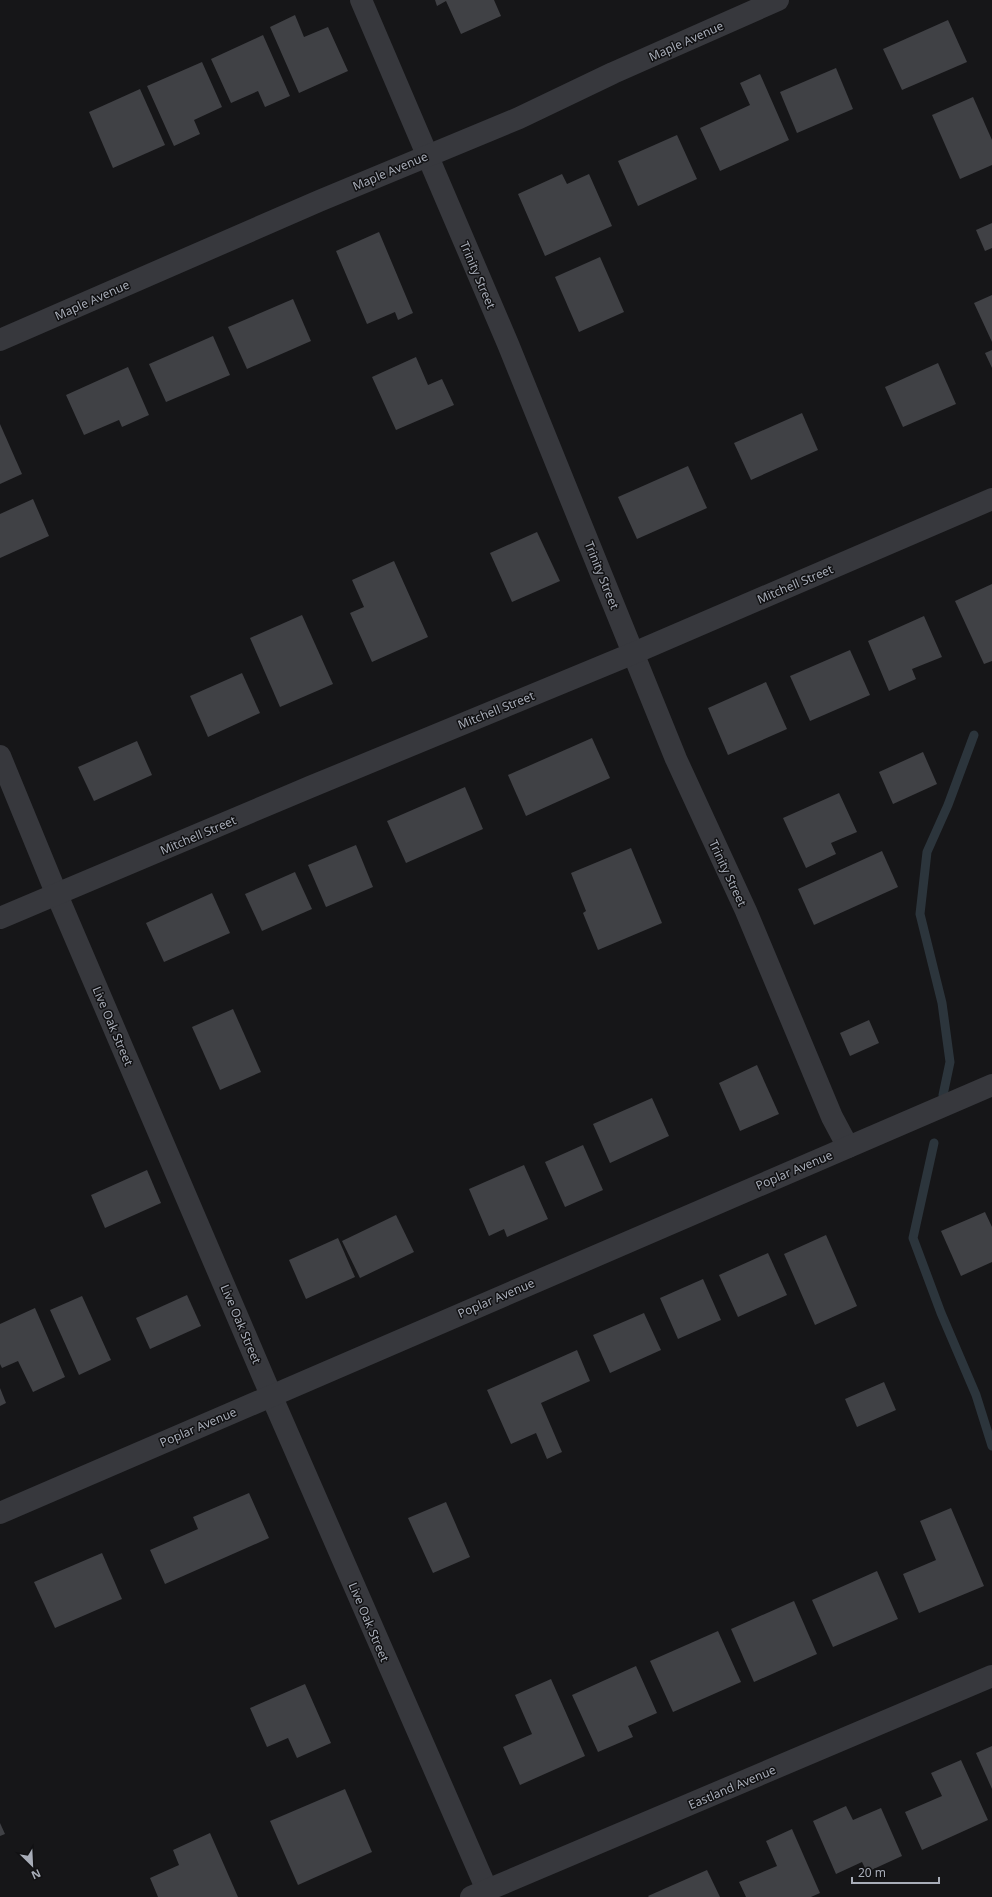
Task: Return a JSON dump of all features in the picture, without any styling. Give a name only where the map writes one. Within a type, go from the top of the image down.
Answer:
[{"type":"street","name":"Trinity Street","points":[[360,0],[508,344],[676,759],[746,911],[832,1117],[848,1147]]},
{"type":"street","name":"Maple Avenue","points":[[0,340],[426,156],[519,118],[613,73],[778,0]]},
{"type":"street","name":"Mitchell Street","points":[[0,918],[310,787],[634,653],[992,499]]},
{"type":"street","name":"Live Oak Street","points":[[0,756],[57,895],[271,1395],[479,1894]]},
{"type":"street","name":"Poplar Avenue","points":[[0,1513],[992,1085]]},
{"type":"street","name":"Eastland Avenue","points":[[479,1894],[992,1676]]},
{"type":"building","points":[[435,0],[494,0],[501,16],[461,34],[446,1],[437,6]]},
{"type":"building","points":[[295,15],[304,37],[328,27],[348,71],[299,93],[270,27]]},
{"type":"building","points":[[948,20],[967,62],[902,90],[883,49]]},
{"type":"building","points":[[263,35],[290,96],[265,107],[258,91],[231,103],[211,59]]},
{"type":"building","points":[[202,62],[222,107],[194,120],[200,134],[174,146],[147,86]]},
{"type":"building","points":[[836,68],[853,109],[797,133],[780,92]]},
{"type":"building","points":[[760,74],[789,140],[720,171],[700,128],[750,105],[740,83]]},
{"type":"building","points":[[140,89],[165,145],[113,168],[89,112]]},
{"type":"building","points":[[973,97],[992,140],[992,165],[960,179],[932,115]]},
{"type":"building","points":[[677,135],[697,179],[638,206],[618,161]]},
{"type":"building","points":[[562,174],[567,184],[589,174],[612,226],[545,256],[518,194]]},
{"type":"building","points":[[992,223],[992,248],[985,251],[976,230]]},
{"type":"building","points":[[379,232],[413,313],[398,320],[395,312],[367,324],[336,251]]},
{"type":"building","points":[[600,257],[624,312],[579,332],[555,277]]},
{"type":"building","points":[[992,295],[992,342],[974,303]]},
{"type":"building","points":[[293,299],[311,341],[247,369],[228,327]]},
{"type":"building","points":[[213,336],[230,375],[166,402],[149,364]]},
{"type":"building","points":[[992,350],[992,368],[985,353]]},
{"type":"building","points":[[416,357],[428,385],[442,379],[454,405],[396,430],[372,377]]},
{"type":"building","points":[[938,363],[956,404],[903,427],[885,387]]},
{"type":"building","points":[[128,367],[149,415],[122,427],[119,420],[84,435],[66,395]]},
{"type":"building","points":[[802,413],[818,450],[751,480],[734,443]]},
{"type":"building","points":[[0,424],[22,474],[0,484]]},
{"type":"building","points":[[688,466],[707,508],[637,539],[618,497]]},
{"type":"building","points":[[33,499],[49,536],[0,558],[0,514]]},
{"type":"building","points":[[537,532],[560,581],[512,602],[490,553]]},
{"type":"building","points":[[394,561],[428,637],[372,662],[350,613],[364,607],[352,580]]},
{"type":"building","points":[[992,584],[992,661],[984,664],[955,601]]},
{"type":"building","points":[[302,615],[333,684],[280,707],[250,638]]},
{"type":"building","points":[[924,616],[942,657],[912,669],[916,679],[889,691],[868,641]]},
{"type":"building","points":[[850,650],[870,695],[810,721],[790,676]]},
{"type":"building","points":[[242,673],[260,713],[208,737],[190,696]]},
{"type":"building","points":[[766,682],[787,729],[728,755],[708,708]]},
{"type":"building","points":[[592,738],[610,778],[526,816],[508,775]]},
{"type":"building","points":[[137,741],[152,775],[94,801],[78,767]]},
{"type":"building","points":[[923,752],[937,784],[893,804],[879,772]]},
{"type":"building","points":[[465,787],[483,829],[406,863],[387,821]]},
{"type":"building","points":[[839,793],[857,832],[831,843],[836,854],[806,868],[783,818]]},
{"type":"building","points":[[356,845],[373,887],[326,907],[308,865]]},
{"type":"building","points":[[631,848],[662,923],[598,950],[583,913],[586,911],[571,873]]},
{"type":"building","points":[[882,851],[898,887],[814,925],[798,889]]},
{"type":"building","points":[[295,872],[312,909],[262,931],[245,894]]},
{"type":"building","points":[[212,893],[230,933],[164,962],[146,923]]},
{"type":"building","points":[[233,1009],[261,1072],[220,1090],[192,1027]]},
{"type":"building","points":[[869,1020],[879,1043],[850,1056],[840,1033]]},
{"type":"building","points":[[757,1065],[779,1114],[740,1131],[719,1083]]},
{"type":"building","points":[[652,1098],[669,1136],[610,1163],[593,1124]]},
{"type":"building","points":[[583,1145],[603,1190],[565,1207],[545,1162]]},
{"type":"building","points":[[524,1165],[548,1219],[507,1237],[504,1229],[489,1236],[469,1189]]},
{"type":"building","points":[[147,1170],[161,1203],[105,1228],[91,1195]]},
{"type":"building","points":[[985,1212],[992,1227],[992,1262],[961,1276],[941,1231]]},
{"type":"building","points":[[396,1215],[414,1252],[360,1278],[342,1241]]},
{"type":"building","points":[[826,1235],[857,1306],[815,1325],[784,1254]]},
{"type":"building","points":[[338,1238],[355,1277],[306,1299],[289,1260]]},
{"type":"building","points":[[768,1253],[787,1295],[738,1317],[719,1275]]},
{"type":"building","points":[[703,1279],[721,1320],[678,1339],[660,1298]]},
{"type":"building","points":[[187,1295],[201,1326],[150,1349],[136,1318]]},
{"type":"building","points":[[82,1296],[111,1360],[79,1375],[50,1310]]},
{"type":"building","points":[[35,1308],[65,1377],[33,1392],[18,1361],[2,1368],[0,1364],[0,1324]]},
{"type":"building","points":[[644,1313],[661,1350],[610,1373],[593,1335]]},
{"type":"building","points":[[577,1350],[590,1381],[541,1403],[562,1452],[547,1459],[536,1433],[511,1444],[487,1390]]},
{"type":"building","points":[[884,1382],[896,1410],[857,1427],[845,1399]]},
{"type":"building","points":[[0,1388],[6,1403],[0,1406]]},
{"type":"building","points":[[249,1493],[269,1538],[165,1584],[150,1550],[198,1529],[193,1517]]},
{"type":"building","points":[[446,1502],[470,1557],[433,1573],[408,1518]]},
{"type":"building","points":[[951,1508],[984,1586],[919,1613],[903,1574],[936,1560],[920,1521]]},
{"type":"building","points":[[102,1553],[122,1599],[55,1628],[34,1582]]},
{"type":"building","points":[[877,1571],[898,1619],[833,1647],[812,1600]]},
{"type":"building","points":[[794,1601],[817,1654],[754,1682],[731,1629]]},
{"type":"building","points":[[718,1631],[741,1682],[673,1712],[650,1661]]},
{"type":"building","points":[[636,1666],[657,1713],[628,1726],[633,1737],[598,1752],[572,1695]]},
{"type":"building","points":[[551,1679],[585,1756],[520,1785],[503,1747],[532,1734],[515,1695]]},
{"type":"building","points":[[305,1684],[331,1743],[297,1758],[288,1738],[267,1747],[250,1708]]},
{"type":"building","points":[[992,1746],[992,1789],[976,1753]]},
{"type":"building","points":[[961,1760],[988,1820],[922,1850],[905,1812],[942,1796],[931,1773]]},
{"type":"building","points":[[345,1789],[372,1852],[298,1885],[270,1821]]},
{"type":"building","points":[[846,1806],[853,1820],[881,1808],[902,1856],[867,1872],[862,1862],[836,1874],[813,1821]]},
{"type":"building","points":[[0,1823],[5,1834],[0,1836]]},
{"type":"building","points":[[792,1829],[820,1893],[811,1897],[746,1897],[739,1882],[777,1866],[766,1841]]},
{"type":"building","points":[[210,1833],[238,1897],[158,1897],[150,1878],[179,1865],[173,1850]]},
{"type":"building","points":[[707,1870],[720,1897],[648,1896]]},
{"type":"waterway","points":[[943,1095],[950,1062],[942,1003],[920,914],[927,852],[948,805],[974,735]]},
{"type":"waterway","points":[[934,1143],[913,1238],[941,1313],[976,1395],[992,1446]]}]
